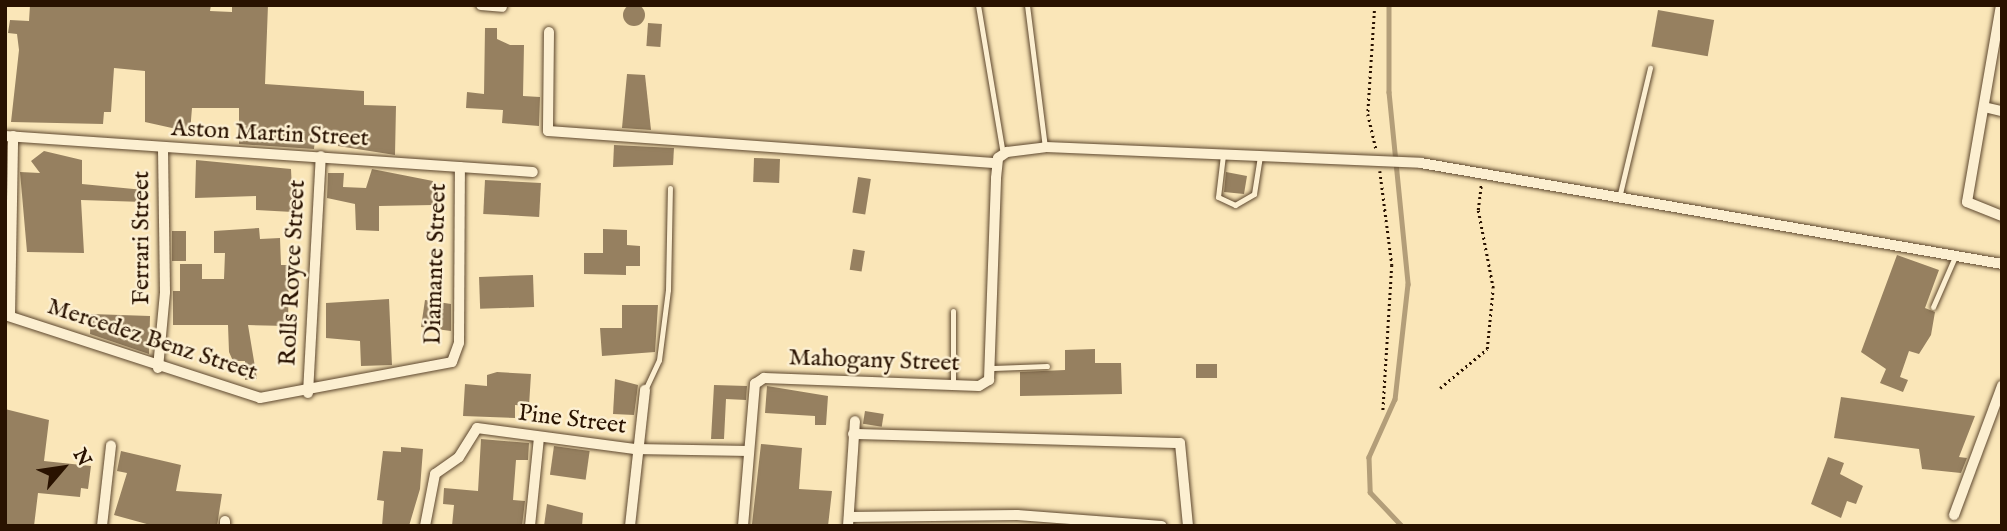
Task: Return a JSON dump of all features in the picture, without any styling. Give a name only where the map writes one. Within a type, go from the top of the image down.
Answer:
[{"type":"street","points":[[481,5],[502,7]]},
{"type":"street","points":[[2001,5],[1967,202],[2002,216]]},
{"type":"street","points":[[549,32],[548,131],[1000,158],[1045,147],[1421,163],[1482,170],[1619,198],[1954,259],[2002,264]]},
{"type":"street","points":[[1984,107],[2002,111]]},
{"type":"street","points":[[8,315],[9,136]]},
{"type":"street","name":"Aston Martin Street","points":[[9,136],[163,149],[321,156],[533,172]]},
{"type":"street","name":"Ferrari Street","points":[[158,368],[165,292],[163,149]]},
{"type":"street","name":"Rolls Royce Street","points":[[308,393],[321,156]]},
{"type":"street","name":"Mahogany Street","points":[[743,526],[755,384],[764,378],[979,386],[993,368],[1000,158]]},
{"type":"street","name":"Diamante Street","points":[[452,362],[459,343],[460,167]]},
{"type":"street","name":"Mercedez Benz Street","points":[[8,315],[239,395],[308,393],[452,362]]},
{"type":"street","points":[[1954,516],[2002,386]]},
{"type":"street","points":[[631,526],[635,449],[645,390]]},
{"type":"street","points":[[855,421],[849,521],[1017,515],[1162,526]]},
{"type":"street","name":"Pine Street","points":[[425,526],[428,496],[435,474],[459,457],[477,428],[635,449],[749,451]]},
{"type":"street","points":[[853,434],[1180,443],[1188,526]]},
{"type":"street","points":[[530,526],[539,438]]},
{"type":"street","points":[[102,526],[111,446]]},
{"type":"lane","points":[[978,5],[1000,158]]},
{"type":"lane","points":[[1027,5],[1045,147]]},
{"type":"lane","points":[[1619,198],[1650,68]]},
{"type":"lane","points":[[1223,155],[1218,197],[1235,205],[1254,194],[1260,156]]},
{"type":"lane","points":[[645,390],[659,360],[668,290],[670,188]]},
{"type":"lane","points":[[1933,307],[1954,259]]},
{"type":"lane","points":[[953,311],[953,385]]},
{"type":"lane","points":[[993,368],[1047,366]]},
{"type":"path","points":[[1375,5],[1368,114],[1384,162],[1392,265],[1383,412]]},
{"type":"path","points":[[1440,388],[1488,349],[1493,288],[1478,210],[1482,170]]},
{"type":"building","points":[[634,4],[642,7],[645,15],[642,23],[634,26],[626,23],[623,15],[626,7]]},
{"type":"building","points":[[30,5],[211,5],[210,11],[232,12],[232,6],[268,5],[265,84],[364,91],[364,105],[396,106],[395,155],[338,146],[338,132],[316,130],[314,149],[239,144],[239,108],[192,108],[190,132],[145,122],[145,71],[114,68],[111,112],[104,112],[103,124],[11,122],[19,50],[17,34],[8,33],[10,20],[29,21]]},
{"type":"building","points":[[1658,10],[1714,20],[1708,56],[1652,46]]},
{"type":"building","points":[[648,23],[662,24],[660,47],[646,46]]},
{"type":"building","points":[[485,28],[497,28],[497,39],[510,45],[524,45],[523,96],[540,97],[539,126],[502,123],[503,110],[466,108],[467,92],[484,94]]},
{"type":"building","points":[[627,74],[645,75],[651,130],[622,128]]},
{"type":"building","points":[[614,145],[674,148],[673,165],[613,167]]},
{"type":"building","points":[[44,151],[82,160],[82,184],[144,190],[144,202],[81,200],[84,253],[27,252],[20,172],[40,173],[31,161]]},
{"type":"building","points":[[754,158],[780,159],[779,183],[753,182]]},
{"type":"building","points":[[196,160],[291,169],[293,212],[256,210],[256,196],[195,198]]},
{"type":"building","points":[[372,169],[433,181],[433,205],[379,206],[379,231],[356,230],[355,204],[327,198],[328,173],[344,173],[343,187],[366,188]]},
{"type":"building","points":[[1226,172],[1247,176],[1244,194],[1224,192]]},
{"type":"building","points":[[858,177],[871,179],[865,215],[852,213]]},
{"type":"building","points":[[485,180],[541,183],[539,217],[483,214]]},
{"type":"building","points":[[259,228],[260,239],[280,238],[281,265],[289,265],[288,326],[248,325],[257,379],[245,380],[245,361],[233,361],[229,352],[228,325],[173,325],[173,291],[180,291],[180,264],[202,264],[202,279],[224,279],[225,253],[214,253],[214,231]]},
{"type":"building","points":[[603,229],[627,230],[627,245],[640,246],[640,266],[626,266],[626,275],[584,274],[584,253],[603,253]]},
{"type":"building","points":[[172,231],[186,231],[186,261],[172,261]]},
{"type":"building","points":[[853,249],[865,251],[862,272],[850,270]]},
{"type":"building","points":[[1897,255],[1939,270],[1925,308],[1935,312],[1931,335],[1919,354],[1909,351],[1900,377],[1908,380],[1903,392],[1880,383],[1886,369],[1861,352]]},
{"type":"building","points":[[533,275],[534,307],[480,309],[479,277]]},
{"type":"building","points":[[389,299],[392,365],[361,366],[360,341],[326,338],[326,303]]},
{"type":"building","points":[[425,300],[451,304],[451,331],[421,327]]},
{"type":"building","points":[[622,305],[658,305],[655,352],[602,356],[600,328],[622,328]]},
{"type":"building","points":[[91,314],[150,316],[149,354],[90,334]]},
{"type":"building","points":[[1095,349],[1095,363],[1121,363],[1122,394],[1020,396],[1020,372],[1065,370],[1065,350]]},
{"type":"building","points":[[1196,364],[1217,364],[1217,378],[1196,378]]},
{"type":"building","points":[[497,372],[531,374],[529,406],[515,405],[515,418],[463,416],[465,384],[487,386],[487,375]]},
{"type":"building","points":[[615,379],[638,385],[634,415],[613,414]]},
{"type":"building","points":[[714,385],[747,386],[746,400],[726,399],[724,439],[711,439]]},
{"type":"building","points":[[767,386],[828,396],[826,425],[815,425],[815,416],[765,413]]},
{"type":"building","points":[[1841,397],[1975,416],[1959,457],[1967,458],[1961,473],[1922,469],[1919,449],[1834,438]]},
{"type":"building","points":[[5,409],[49,420],[44,461],[91,466],[88,489],[81,488],[80,497],[38,493],[34,526],[5,526]]},
{"type":"building","points":[[865,411],[884,414],[882,427],[863,424]]},
{"type":"building","points":[[481,439],[529,443],[528,460],[516,460],[513,500],[525,501],[522,526],[452,526],[454,505],[443,504],[444,488],[478,491]]},
{"type":"building","points":[[761,444],[802,448],[799,489],[832,491],[828,526],[752,524]]},
{"type":"building","points":[[554,446],[590,451],[586,480],[550,475]]},
{"type":"building","points":[[401,447],[423,449],[420,489],[409,526],[382,526],[384,501],[377,500],[383,451],[401,452]]},
{"type":"building","points":[[121,451],[181,465],[176,491],[222,494],[217,526],[154,526],[114,515],[127,473],[117,471]]},
{"type":"building","points":[[1828,457],[1844,463],[1840,474],[1863,486],[1856,504],[1847,501],[1841,518],[1811,504]]},
{"type":"building","points":[[547,504],[583,513],[582,526],[544,526]]},
{"type":"waterway","points":[[1389,5],[1389,92],[1408,284],[1395,399],[1369,457],[1370,492],[1402,526]]}]
